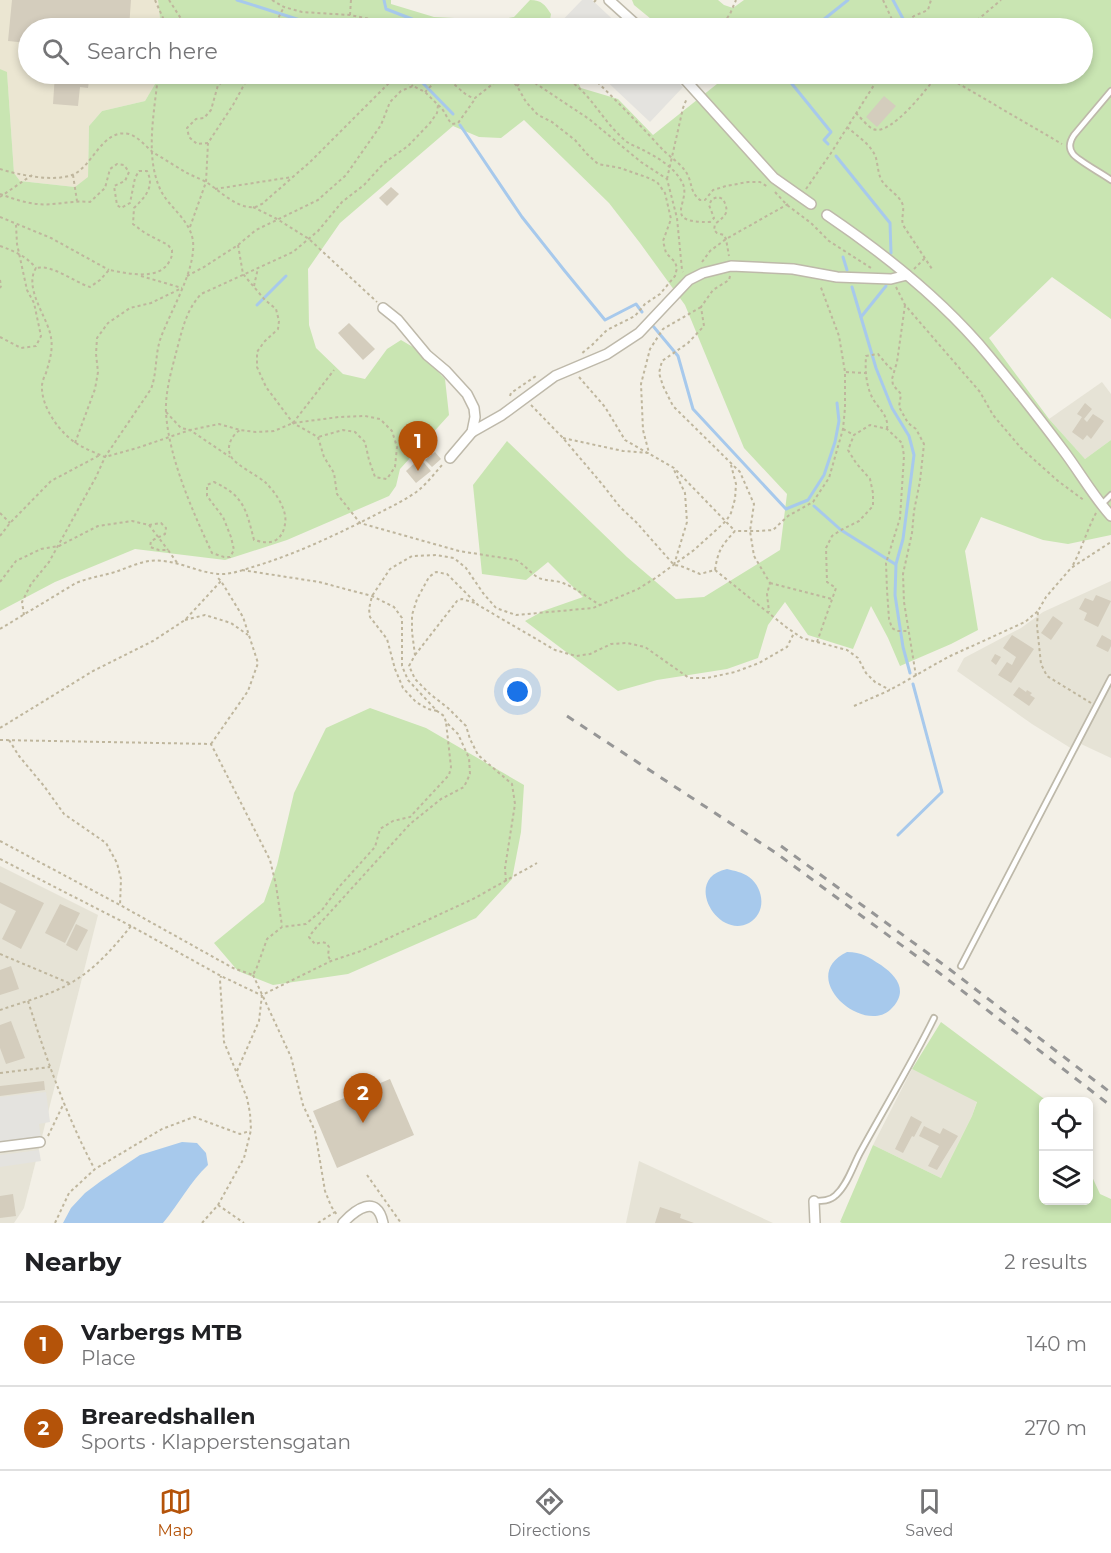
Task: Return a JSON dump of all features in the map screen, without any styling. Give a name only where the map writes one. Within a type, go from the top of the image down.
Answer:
[{"type":"street","points":[[609,0],[629,18]]},
{"type":"street","points":[[689,84],[774,178],[811,204]]},
{"type":"street","points":[[827,215],[907,275],[948,311],[988,355],[1062,449],[1100,506],[1111,516]]},
{"type":"street","points":[[450,458],[472,432],[511,409],[555,376],[607,354],[639,333],[689,280],[703,273],[731,266],[793,269],[837,277],[891,279],[903,278],[907,275]]},
{"type":"street","points":[[383,308],[398,320],[427,355],[446,370],[467,394],[474,408],[472,432]]},
{"type":"street","points":[[0,1147],[40,1142]]},
{"type":"street","points":[[814,1201],[815,1223]]},
{"type":"street","points":[[343,1223],[355,1210],[364,1206],[378,1210],[383,1223]]},
{"type":"lane","points":[[1111,91],[1070,141],[1073,155],[1111,180]]},
{"type":"lane","points":[[1100,506],[1111,495]]},
{"type":"lane","points":[[961,966],[1111,678]]},
{"type":"lane","points":[[814,1201],[828,1200],[835,1196],[843,1186],[934,1018]]},
{"type":"path","points":[[155,0],[163,18]]},
{"type":"path","points":[[169,0],[181,18]]},
{"type":"path","points":[[272,0],[284,7],[302,12],[368,18]]},
{"type":"path","points":[[350,15],[351,0]]},
{"type":"path","points":[[727,18],[736,0]]},
{"type":"path","points":[[883,0],[893,18]]},
{"type":"path","points":[[913,18],[928,10],[932,0]]},
{"type":"path","points":[[979,18],[1000,0]]},
{"type":"path","points":[[278,18],[284,7]]},
{"type":"path","points":[[24,615],[22,608],[24,595],[59,546],[105,457],[151,389],[160,341],[187,276],[193,253],[190,229],[162,192],[153,167],[151,151],[157,84]]},
{"type":"path","points":[[208,143],[197,144],[189,137],[187,128],[196,119],[204,118],[212,110],[220,84]]},
{"type":"path","points":[[190,229],[206,182],[208,143],[245,84]]},
{"type":"path","points":[[254,207],[262,204],[310,162],[388,84]]},
{"type":"path","points":[[410,84],[426,91],[444,110],[452,124],[458,123],[475,99],[494,84]]},
{"type":"path","points":[[426,91],[434,84]]},
{"type":"path","points":[[454,84],[469,98],[475,99]]},
{"type":"path","points":[[536,84],[589,119],[641,162],[667,179]]},
{"type":"path","points":[[575,84],[628,142],[670,167],[682,182],[685,191],[681,202],[683,217],[690,221],[710,222],[714,218],[709,205],[712,199],[718,197],[723,199],[726,205],[723,219],[715,224],[714,230],[724,235],[726,239],[731,266],[729,280],[713,290],[701,307],[663,330],[650,349],[641,384],[643,430],[650,453]]},
{"type":"path","points":[[600,84],[671,159],[686,171],[693,195],[700,200],[705,200],[713,190],[726,186],[760,182],[773,190],[829,241],[871,268]]},
{"type":"path","points":[[700,266],[710,251],[726,239],[800,196],[831,153],[873,84]]},
{"type":"path","points":[[855,113],[873,129],[886,128],[898,119],[932,84]]},
{"type":"path","points":[[958,84],[1070,148]]},
{"type":"path","points":[[187,276],[204,267],[256,230],[318,200],[346,175],[381,125],[390,102],[401,91],[413,86]]},
{"type":"path","points":[[517,86],[526,102],[538,115],[552,122],[575,140],[598,164],[620,168],[657,182],[665,193],[671,219],[663,241],[666,253],[675,262],[677,268],[675,276],[660,294],[638,314],[607,330],[579,355]]},
{"type":"path","points":[[689,280],[682,270],[677,218],[667,179],[683,108],[692,87]]},
{"type":"path","points":[[166,412],[181,428],[190,430],[266,483],[281,503],[286,520],[283,533],[276,540],[266,543],[254,540],[249,520],[240,500],[227,488],[214,482],[207,485],[207,496],[223,517],[234,550],[230,557],[212,554],[191,508],[176,460],[166,412],[170,377],[190,306],[201,294],[293,252],[318,231],[342,202],[364,185],[384,163],[408,146],[430,123],[437,113],[438,105]]},
{"type":"path","points":[[847,127],[871,148],[882,181],[901,201],[903,225],[932,269]]},
{"type":"path","points":[[0,169],[60,178],[73,175],[98,148],[114,135],[123,133],[131,135],[151,151],[190,175],[206,182],[238,203],[254,207],[277,219],[309,239],[383,308]]},
{"type":"path","points":[[1,195],[38,204],[90,202],[105,188],[110,170],[117,164],[124,165],[129,172],[125,181],[114,186],[117,205],[122,208],[130,203],[135,178],[140,171],[147,171],[151,178],[148,194],[134,208],[133,224],[168,244],[172,250],[170,261],[163,268],[153,273],[140,275]]},
{"type":"path","points":[[1,195],[32,175]]},
{"type":"path","points":[[73,175],[78,201]]},
{"type":"path","points":[[215,189],[293,177]]},
{"type":"path","points":[[0,218],[51,238],[109,270],[140,275],[182,288]]},
{"type":"path","points":[[0,337],[21,348],[36,346],[41,336],[34,303],[27,290],[16,225]]},
{"type":"path","points":[[238,244],[243,274],[276,309],[279,321],[278,329],[257,352],[258,367],[266,387],[292,423],[318,437],[324,458],[334,472],[337,494],[360,523],[459,551],[516,560],[537,576],[562,583],[600,605]]},
{"type":"path","points":[[0,246],[19,253],[36,268]]},
{"type":"path","points":[[907,275],[925,258]]},
{"type":"path","points":[[254,286],[258,267]]},
{"type":"path","points":[[36,268],[51,269],[90,287],[109,270]]},
{"type":"path","points":[[36,268],[32,284],[50,333],[53,350],[41,386],[45,406],[53,421],[75,443],[105,457],[190,430],[219,424],[256,432],[274,431],[292,423],[365,416],[380,419],[392,431],[397,447],[395,467],[387,479],[375,477],[365,442],[355,432],[343,429],[318,437]]},
{"type":"path","points":[[572,369],[605,407],[625,440],[674,468],[735,531],[773,530],[788,516],[813,502],[829,478],[843,429],[845,372],[839,336],[815,273]]},
{"type":"path","points":[[855,706],[890,690],[948,657],[1025,622],[1038,611],[1046,597],[1071,567],[1087,529],[1100,506],[1082,500],[1021,448],[993,415],[980,392],[905,305],[891,279]]},
{"type":"path","points":[[0,280],[0,288]]},
{"type":"path","points":[[75,443],[95,389],[98,372],[97,338],[108,323],[130,308],[151,303],[182,288]]},
{"type":"path","points":[[905,305],[892,385],[901,394],[899,407],[924,444],[912,533],[903,574],[904,602],[916,676]]},
{"type":"path","points":[[701,307],[704,326],[688,343],[662,361],[659,373],[663,386],[673,406],[740,472],[754,504],[750,531],[754,556],[770,583],[832,599]]},
{"type":"path","points":[[888,429],[884,413],[872,398],[864,373],[866,356],[878,354],[894,371]]},
{"type":"path","points":[[292,423],[334,370]]},
{"type":"path","points":[[845,372],[864,373]]},
{"type":"path","points":[[511,409],[508,399],[511,393],[538,375]]},
{"type":"path","points":[[525,398],[674,565],[700,574],[715,570]]},
{"type":"path","points":[[817,642],[836,588],[827,582],[826,548],[832,536],[860,521],[873,506],[870,479],[848,450],[854,435],[870,425],[888,429],[902,443],[904,456],[900,518],[886,563],[889,619],[892,628],[897,631],[909,631]]},
{"type":"path","points":[[843,429],[854,435]]},
{"type":"path","points":[[232,458],[229,446],[233,435],[240,430]]},
{"type":"path","points":[[563,438],[624,451],[650,453]]},
{"type":"path","points":[[0,536],[51,481],[100,455]]},
{"type":"path","points":[[0,629],[89,578],[154,560],[178,564],[202,572],[229,574],[302,549],[402,501],[420,489],[450,458]]},
{"type":"path","points":[[437,711],[416,702],[403,688],[387,639],[370,617],[372,596],[390,569],[412,556],[436,555],[454,558],[466,568],[496,608],[516,615],[593,608],[638,589],[694,550],[726,521],[735,499],[736,484],[730,462]]},
{"type":"path","points":[[674,468],[685,493],[687,522],[674,565]]},
{"type":"path","points":[[0,513],[10,523]]},
{"type":"path","points":[[0,582],[16,561],[41,549],[59,546],[98,526],[132,521],[148,525],[161,523],[166,528],[165,534],[151,541],[150,547],[168,550]]},
{"type":"path","points":[[148,525],[178,564]]},
{"type":"path","points":[[715,570],[722,546],[735,531]]},
{"type":"path","points":[[1071,567],[1111,542]]},
{"type":"path","points":[[242,570],[319,582],[372,596],[394,607],[402,618],[402,666],[408,680],[444,716],[451,767],[449,775],[410,817],[393,821],[380,829],[375,848],[339,886],[322,910],[306,924],[282,927],[267,939],[253,975]]},
{"type":"path","points":[[715,570],[802,638],[846,650],[858,658],[866,673],[875,682],[890,690]]},
{"type":"path","points":[[415,655],[412,615],[417,599],[429,577],[436,572],[447,574],[478,604],[555,650],[576,656],[590,654],[611,644],[627,643],[645,647],[689,678],[707,678],[735,672],[759,663],[787,647],[794,633]]},
{"type":"path","points":[[211,744],[248,691],[258,663],[243,617],[215,574]]},
{"type":"path","points":[[0,728],[93,671],[153,642],[185,620],[221,581]]},
{"type":"path","points":[[769,612],[767,594],[770,583]]},
{"type":"path","points":[[478,604],[462,599],[457,601],[409,666],[416,679],[429,694],[448,708],[466,726],[478,754],[513,784],[514,804],[505,868],[506,881]]},
{"type":"path","points":[[1038,611],[1037,626],[1041,664],[1047,676],[1096,706]]},
{"type":"path","points":[[185,620],[205,615],[231,623],[249,637]]},
{"type":"path","points":[[331,961],[328,956],[329,947],[326,943],[315,944],[309,937],[314,930],[410,824],[441,799],[464,787],[471,774],[469,758],[458,734],[446,722]]},
{"type":"path","points":[[0,740],[211,744]]},
{"type":"path","points":[[9,740],[64,814],[106,843],[117,863],[121,879],[120,905]]},
{"type":"path","points":[[211,744],[270,860],[282,927]]},
{"type":"path","points":[[0,841],[233,968],[253,975],[291,1057],[303,1105],[315,1131],[325,1191],[334,1212],[343,1223]]},
{"type":"path","points":[[0,859],[221,976],[262,995]]},
{"type":"path","points":[[262,995],[331,961],[361,951],[475,898],[537,863]]},
{"type":"path","points":[[0,1010],[70,983],[109,953],[130,926]]},
{"type":"path","points":[[0,954],[70,983]]},
{"type":"path","points":[[202,1223],[218,1205],[244,1158],[251,1130],[248,1106],[237,1071],[224,1042],[221,976]]},
{"type":"path","points":[[237,1071],[259,1021],[262,995]]},
{"type":"path","points":[[28,1001],[50,1067],[95,1169]]},
{"type":"path","points":[[0,1073],[50,1067]]},
{"type":"path","points":[[40,1142],[46,1140],[64,1102]]},
{"type":"path","points":[[55,1223],[69,1193],[95,1169],[162,1129],[194,1118],[240,1134],[251,1130]]},
{"type":"path","points":[[367,1174],[400,1223]]},
{"type":"path","points":[[218,1205],[244,1223]]},
{"type":"path","points":[[318,1223],[334,1212]]},
{"type":"shaded area","points":[[0,0],[158,0],[160,18],[18,18],[18,84],[155,84],[145,101],[102,111],[89,126],[88,178],[75,187],[20,181],[14,173],[7,73],[0,69]]},
{"type":"shaded area","points":[[582,0],[592,0],[611,18],[565,18]]},
{"type":"shaded area","points":[[610,84],[680,84],[683,87],[650,122]]},
{"type":"shaded area","points":[[1102,382],[1111,394],[1111,440],[1085,459],[1049,419]]},
{"type":"shaded area","points":[[1111,581],[1111,758],[1081,744],[1077,752],[1032,724],[957,671],[964,658],[1021,628],[1043,612]]},
{"type":"shaded area","points":[[0,866],[98,915],[24,1208],[14,1223],[0,1223]]},
{"type":"shaded area","points":[[912,1069],[977,1101],[972,1116],[941,1178],[873,1145]]},
{"type":"shaded area","points":[[46,1092],[50,1122],[39,1124],[41,1138],[0,1143],[0,1097]]},
{"type":"shaded area","points":[[39,1150],[41,1161],[0,1167],[0,1155]]},
{"type":"shaded area","points":[[639,1161],[773,1223],[626,1223]]},
{"type":"green space","points":[[158,0],[391,0],[391,4],[434,17],[454,18],[160,18]]},
{"type":"green space","points":[[530,0],[543,4],[551,14],[550,18],[508,18],[514,17]]},
{"type":"green space","points":[[632,0],[718,0],[733,8],[744,0],[1111,0],[1111,319],[1052,277],[989,338],[1049,419],[1085,459],[1111,440],[1111,535],[1068,544],[1043,540],[981,517],[965,551],[978,630],[900,666],[871,606],[853,649],[808,635],[785,602],[768,625],[758,658],[727,669],[657,680],[618,691],[525,621],[543,611],[583,597],[548,562],[526,580],[482,574],[473,485],[507,441],[627,557],[676,599],[704,597],[780,550],[787,494],[744,448],[685,305],[609,203],[524,120],[501,138],[479,137],[453,126],[340,223],[308,269],[309,325],[316,348],[343,374],[365,379],[387,349],[401,340],[418,350],[445,379],[449,415],[400,469],[396,486],[389,496],[287,540],[225,560],[135,549],[55,582],[0,611],[0,69],[7,72],[14,173],[20,181],[75,187],[88,177],[89,126],[102,111],[145,101],[155,84],[579,84],[581,88],[618,99],[653,135],[717,84],[1093,84],[1093,18],[650,18],[634,5]]},
{"type":"green space","points":[[370,708],[426,728],[524,785],[521,832],[512,879],[476,918],[348,974],[273,985],[238,971],[214,943],[264,902],[277,865],[294,793],[326,728]]},
{"type":"green space","points":[[941,1022],[1042,1097],[1039,1097],[1039,1205],[1093,1205],[1093,1179],[1100,1194],[1111,1199],[1111,1223],[840,1222],[873,1145],[941,1178],[972,1116],[977,1102],[912,1069]]},
{"type":"water","points":[[727,869],[746,875],[758,887],[761,907],[755,919],[749,923],[737,926],[726,923],[716,916],[709,906],[706,895],[707,884],[714,875]]},
{"type":"water","points":[[847,952],[868,957],[881,965],[896,980],[899,985],[899,997],[890,1010],[878,1016],[864,1015],[839,1000],[831,988],[828,975],[833,963]]},
{"type":"water","points":[[182,1142],[197,1143],[206,1153],[208,1165],[163,1223],[63,1223],[71,1208],[101,1181],[140,1155]]},
{"type":"building","points":[[12,0],[131,0],[130,18],[18,18],[18,42],[8,41]]},
{"type":"building","points":[[54,84],[89,84],[88,88],[80,87],[78,106],[53,104]]},
{"type":"building","points":[[884,96],[896,106],[877,127],[866,117]]},
{"type":"building","points":[[391,187],[399,194],[387,206],[379,198]]},
{"type":"building","points":[[349,323],[375,349],[363,360],[338,333]]},
{"type":"building","points":[[1085,403],[1092,409],[1084,419],[1087,422],[1093,414],[1104,421],[1091,439],[1087,435],[1083,440],[1072,432],[1082,417],[1077,414]]},
{"type":"building","points":[[435,452],[441,459],[432,467],[425,460]]},
{"type":"building","points":[[420,458],[431,471],[416,483],[406,471]]},
{"type":"building","points":[[1096,595],[1111,601],[1098,627],[1084,620],[1087,613],[1079,609],[1085,598],[1093,601]]},
{"type":"building","points":[[1053,616],[1063,623],[1051,640],[1041,633]]},
{"type":"building","points":[[1012,635],[1034,649],[1011,683],[998,675],[1007,662],[1012,665],[1016,657],[1003,648]]},
{"type":"building","points":[[1102,635],[1111,640],[1108,652],[1096,646]]},
{"type":"building","points":[[995,654],[1001,657],[996,665],[991,661]]},
{"type":"building","points":[[1019,687],[1032,693],[1030,695],[1035,698],[1029,706],[1013,695]]},
{"type":"building","points":[[0,882],[44,903],[21,949],[2,939],[16,911],[0,903]]},
{"type":"building","points":[[60,904],[80,913],[65,943],[45,933]]},
{"type":"building","points":[[76,924],[88,930],[77,951],[66,945]]},
{"type":"building","points":[[11,966],[19,989],[0,995],[0,970]]},
{"type":"building","points":[[11,1021],[25,1058],[6,1064],[0,1048],[0,1025]]},
{"type":"building","points":[[390,1079],[414,1135],[337,1168],[313,1111]]},
{"type":"building","points":[[44,1081],[45,1090],[0,1096],[0,1086]]},
{"type":"building","points":[[911,1116],[922,1122],[903,1153],[895,1149]]},
{"type":"building","points":[[924,1126],[940,1134],[943,1128],[958,1136],[937,1170],[928,1166],[939,1146],[919,1136]]},
{"type":"building","points":[[13,1194],[16,1216],[0,1218],[0,1196]]},
{"type":"building","points":[[660,1207],[681,1214],[680,1218],[694,1223],[655,1223]]},
{"type":"waterway","points":[[237,0],[294,18]]},
{"type":"waterway","points":[[384,0],[386,9],[409,18]]},
{"type":"waterway","points":[[826,18],[848,0]]},
{"type":"waterway","points":[[893,0],[903,18]]},
{"type":"waterway","points":[[424,84],[453,114]]},
{"type":"waterway","points":[[792,84],[831,132],[824,140],[828,144]]},
{"type":"waterway","points":[[460,125],[522,217],[605,320],[636,304],[642,312]]},
{"type":"waterway","points":[[836,156],[890,223],[891,253]]},
{"type":"waterway","points":[[843,257],[847,270]]},
{"type":"waterway","points":[[257,305],[286,276]]},
{"type":"waterway","points":[[861,317],[886,286]]},
{"type":"waterway","points":[[852,287],[876,368],[892,408],[909,436],[914,455],[903,539],[896,564],[895,595],[903,647],[910,673]]},
{"type":"waterway","points":[[653,326],[678,356],[693,409],[786,509],[808,500],[824,475],[839,421],[837,403]]},
{"type":"waterway","points":[[814,506],[841,530],[895,564]]},
{"type":"waterway","points":[[898,835],[942,792],[913,684]]},
{"type":"railway","points":[[567,716],[776,853],[938,972],[1111,1106]]},
{"type":"railway","points":[[781,846],[944,965],[1111,1093]]},
{"type":"place","name":"Varbergs MTB","points":[[418,471]]},
{"type":"place","name":"Brearedshallen","points":[[363,1123]]}]
